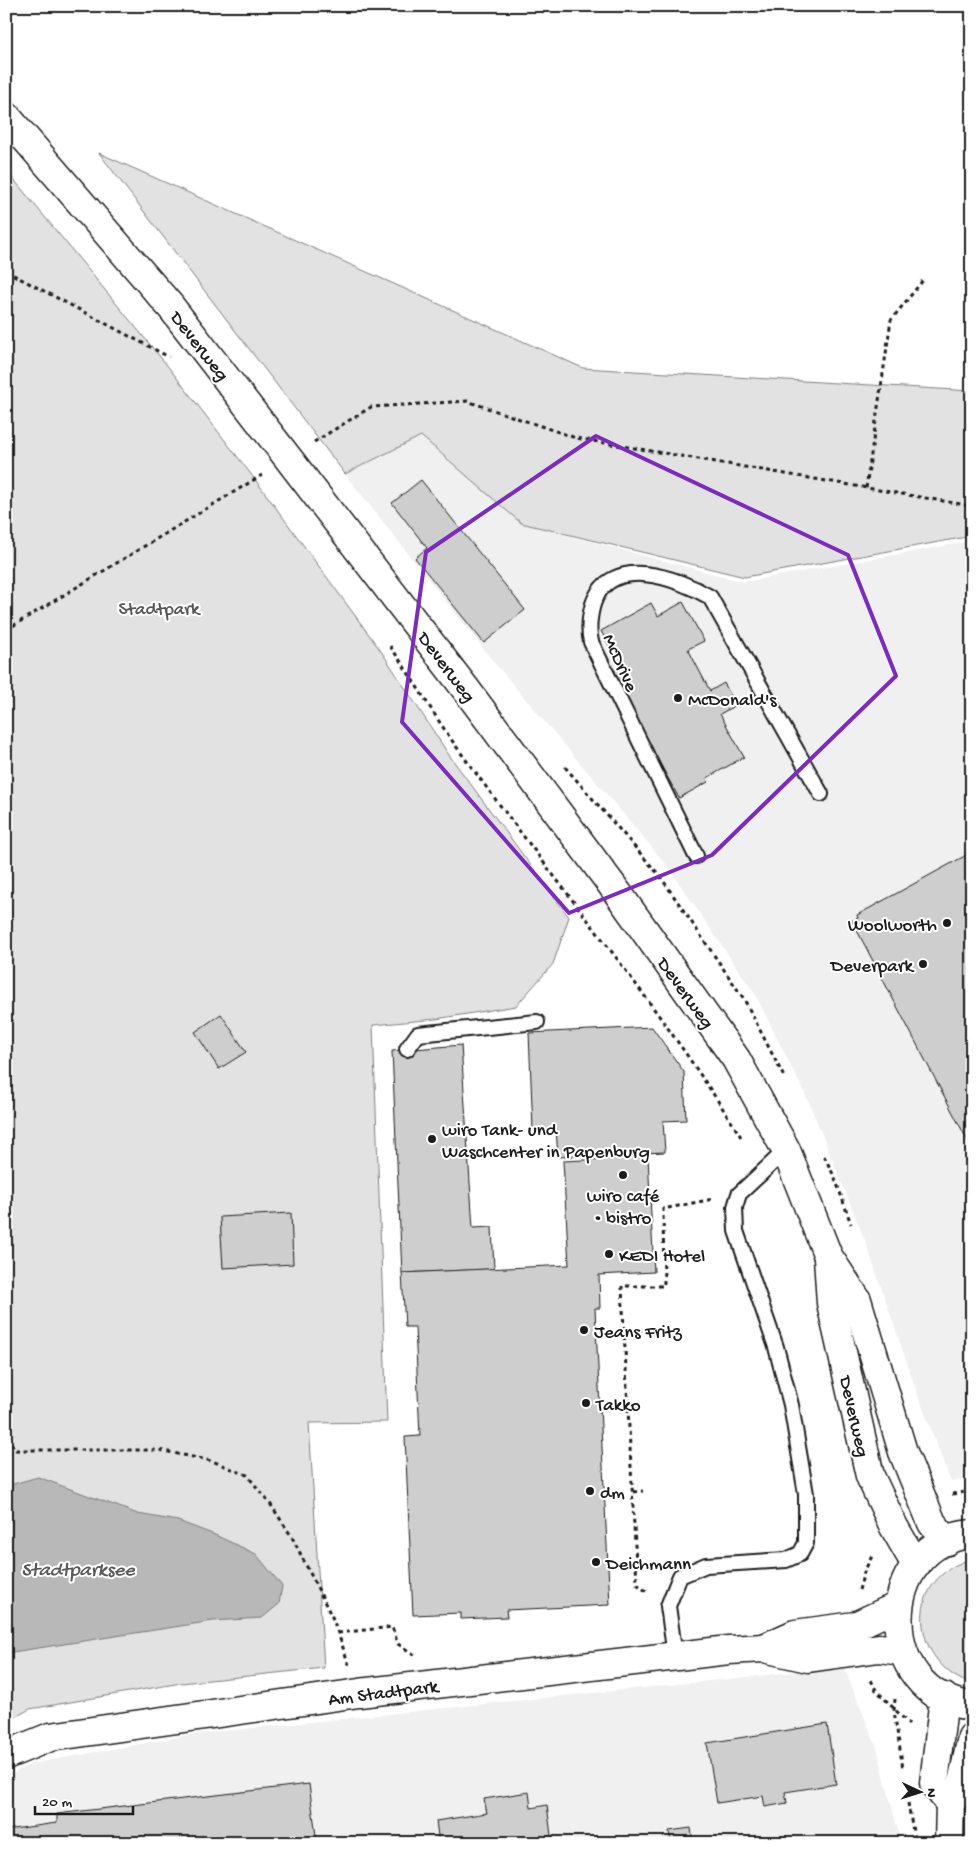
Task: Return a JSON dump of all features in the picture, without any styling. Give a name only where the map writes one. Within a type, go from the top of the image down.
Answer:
[{"type":"street","name":"Deverweg","points":[[6,116],[171,307],[288,458],[465,688],[620,896],[736,1059],[786,1150],[828,1256],[857,1300],[903,1452],[932,1523],[960,1538]]},
{"type":"street","name":"Deverweg","points":[[828,1256],[831,1303],[870,1476],[894,1527],[916,1565]]},
{"type":"street","points":[[960,1538],[930,1551],[916,1565],[904,1585],[898,1606],[897,1629],[902,1651],[912,1670],[926,1686],[944,1697],[972,1706]]},
{"type":"street","name":"Am Stadtpark","points":[[764,1648],[796,1634],[855,1626],[898,1606]]},
{"type":"street","name":"Am Stadtpark","points":[[6,1756],[50,1737],[359,1693],[675,1656],[764,1648],[808,1658],[879,1648],[902,1651]]},
{"type":"street","points":[[944,1697],[934,1783],[950,1804]]},
{"type":"street","points":[[949,1843],[950,1804],[961,1788],[972,1737]]},
{"type":"lane","name":"McDrive","points":[[696,856],[608,679],[588,632],[595,598],[608,581],[626,574],[654,575],[689,584],[710,597],[821,794]]},
{"type":"lane","points":[[407,1050],[418,1034],[537,1022]]},
{"type":"lane","points":[[675,1656],[668,1606],[680,1576],[706,1565],[786,1560],[800,1554],[806,1543],[806,1494],[791,1405],[776,1346],[736,1232],[735,1207],[739,1194],[786,1150]]},
{"type":"path","points":[[6,271],[173,359]]},
{"type":"path","points":[[866,488],[891,320],[924,279]]},
{"type":"path","points":[[6,630],[371,407],[467,401],[576,438],[972,506]]},
{"type":"path","points":[[257,466],[269,482]]},
{"type":"path","points":[[386,639],[460,752],[618,958],[698,1068],[763,1172]]},
{"type":"path","points":[[668,1606],[637,1584],[622,1286],[664,1286],[663,1209],[739,1194]]},
{"type":"path","points":[[624,1330],[642,1330]]},
{"type":"path","points":[[628,1408],[642,1409]]},
{"type":"path","points":[[6,1436],[16,1450],[159,1450],[212,1461],[247,1475],[271,1505],[292,1536],[338,1633],[359,1693]]},
{"type":"path","points":[[633,1492],[642,1491]]},
{"type":"path","points":[[338,1633],[392,1627],[398,1644],[421,1658]]},
{"type":"path","points":[[896,1692],[894,1711],[904,1775]]},
{"type":"path","points":[[907,1794],[915,1843]]},
{"type":"highlighted area","points":[[596,436],[848,555],[896,676],[712,855],[569,913],[402,722],[426,552]]},
{"type":"shaded area","points":[[421,436],[521,523],[744,582],[972,541],[972,1478],[951,1482],[919,1398],[866,1243],[809,1102],[755,994],[666,864],[493,661],[345,474]]},
{"type":"shaded area","points":[[844,1667],[877,1748],[901,1843],[6,1843],[6,1777],[31,1764],[194,1734]]},
{"type":"green space","points":[[99,153],[583,368],[972,391],[972,536],[745,577],[521,523],[421,436],[345,474]]},
{"type":"green space","name":"Stadtpark","points":[[6,170],[166,364],[257,482],[381,651],[449,755],[569,917],[553,964],[516,1006],[436,1019],[373,1025],[387,1422],[309,1423],[324,1668],[181,1683],[30,1709],[6,1722]]},
{"type":"green space","points":[[972,1558],[972,1684],[954,1676],[940,1663],[929,1647],[924,1630],[923,1612],[927,1594],[938,1579],[954,1566]]},
{"type":"water","name":"Stadtparksee","points":[[38,1477],[138,1514],[178,1521],[215,1535],[256,1554],[282,1586],[279,1604],[262,1618],[213,1621],[6,1653],[6,1486]]},
{"type":"building","points":[[421,480],[525,610],[484,643],[415,558],[427,548],[392,503]]},
{"type":"building","name":"McDonald's","points":[[683,602],[704,641],[688,649],[710,691],[724,683],[736,705],[720,714],[744,757],[707,778],[708,782],[679,798],[610,673],[621,667],[601,631],[651,603],[658,616]]},
{"type":"building","name":"Deverpark","points":[[972,852],[972,1149],[852,921],[858,918],[857,915]]},
{"type":"building","points":[[221,1014],[246,1052],[219,1069],[195,1032]]},
{"type":"building","name":"wiro Tank- und Waschcenter in Papenburg","points":[[652,1027],[684,1072],[686,1120],[663,1121],[665,1152],[558,1157],[556,1129],[533,1130],[529,1033]]},
{"type":"building","name":"wiro Tank- und Waschcenter in Papenburg","points":[[461,1045],[473,1228],[492,1227],[494,1269],[402,1273],[392,1051]]},
{"type":"building","points":[[648,1157],[654,1272],[599,1275],[600,1308],[595,1308],[610,1605],[506,1610],[507,1617],[461,1619],[461,1613],[413,1615],[405,1437],[420,1436],[415,1327],[405,1327],[402,1273],[569,1265],[563,1161]]},
{"type":"building","points":[[291,1213],[293,1264],[223,1268],[220,1217]]},
{"type":"building","points":[[827,1724],[836,1784],[785,1792],[787,1803],[765,1807],[763,1796],[717,1803],[707,1743]]},
{"type":"building","points":[[309,1784],[317,1843],[6,1843],[6,1830],[57,1823],[57,1814]]},
{"type":"building","points":[[529,1792],[531,1808],[547,1805],[552,1843],[439,1843],[436,1821],[487,1813],[484,1799]]},
{"type":"building","points":[[691,1828],[693,1843],[671,1843],[669,1831]]},
{"type":"place","name":"McDonald's","points":[[678,698]]},
{"type":"place","name":"Woolworth","points":[[947,923]]},
{"type":"place","name":"Deverpark","points":[[923,964]]},
{"type":"place","name":"wiro Tank- und Waschcenter in Papenburg","points":[[432,1139]]},
{"type":"place","name":"wiro café • bistro","points":[[623,1175]]},
{"type":"place","name":"KEDI Hotel","points":[[609,1254]]},
{"type":"place","name":"Jeans Fritz","points":[[584,1330]]},
{"type":"place","name":"Takko","points":[[586,1403]]},
{"type":"place","name":"dm","points":[[590,1491]]},
{"type":"place","name":"Deichmann","points":[[596,1562]]}]
